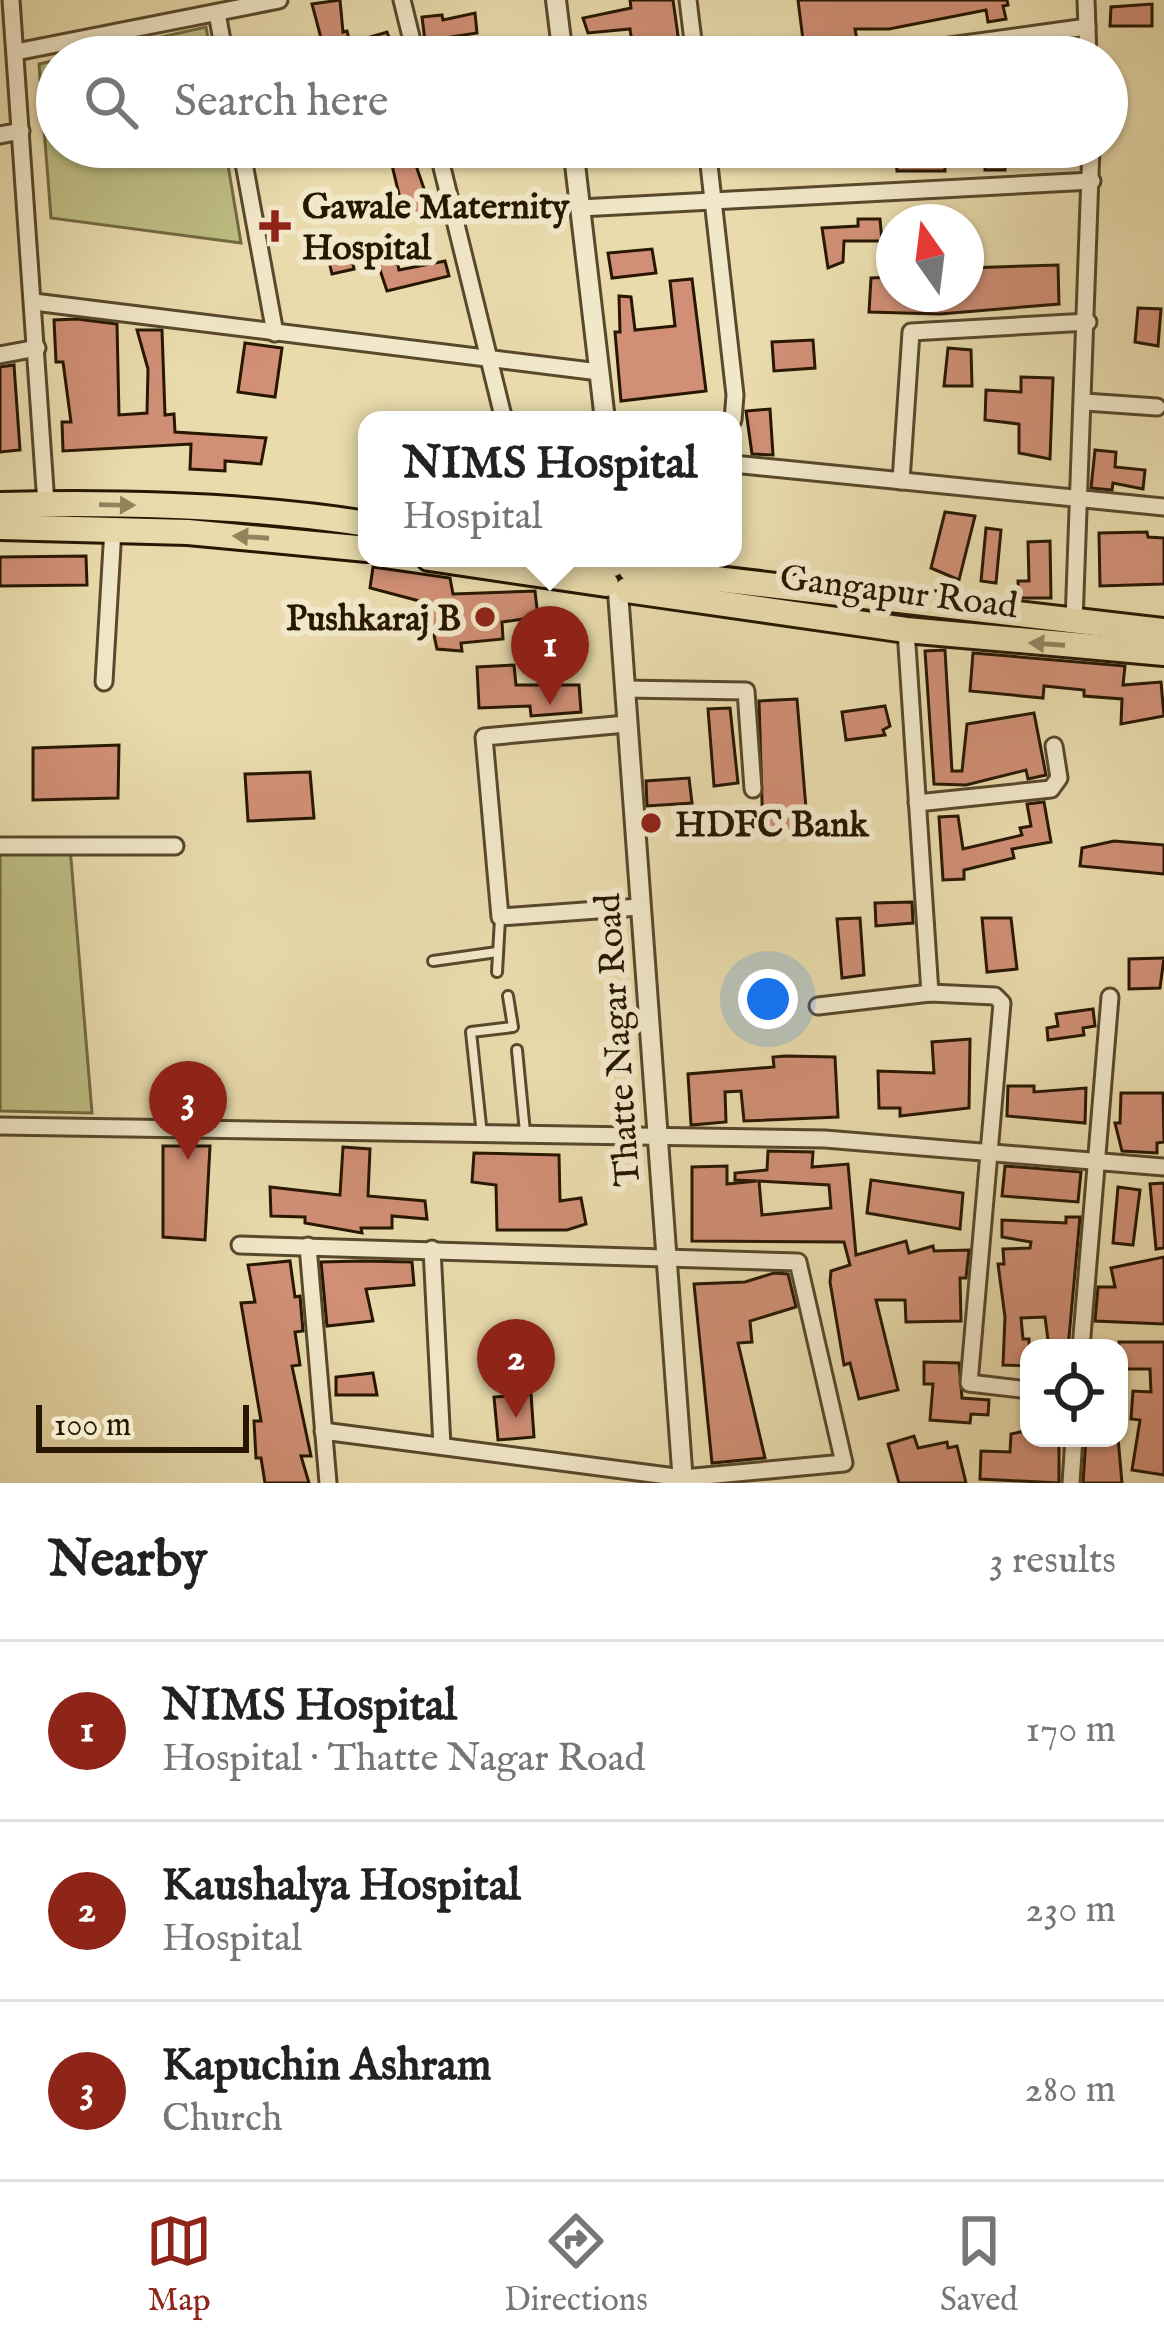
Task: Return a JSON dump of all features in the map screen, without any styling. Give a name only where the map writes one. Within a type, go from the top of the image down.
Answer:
[{"type":"main road","points":[[0,505],[290,512],[358,523]]},
{"type":"main road","points":[[0,527],[113,530],[358,548]]},
{"type":"main road","name":"Gangapur Road","points":[[536,567],[1164,632]]},
{"type":"main road","name":"Gangapur Road","points":[[619,574],[906,630],[1164,653]]},
{"type":"street","points":[[98,36],[279,0]]},
{"type":"street","points":[[403,0],[411,36]]},
{"type":"street","points":[[557,0],[561,36]]},
{"type":"street","points":[[688,0],[692,36]]},
{"type":"street","points":[[1086,0],[1087,36]]},
{"type":"street","points":[[8,8],[16,52],[46,504]]},
{"type":"street","points":[[217,13],[221,36]]},
{"type":"street","points":[[1021,36],[1087,27]]},
{"type":"street","points":[[16,52],[36,48]]},
{"type":"street","points":[[0,135],[21,131]]},
{"type":"street","points":[[245,168],[275,333]]},
{"type":"street","points":[[442,168],[502,411]]},
{"type":"street","points":[[575,168],[604,411]]},
{"type":"street","points":[[710,168],[734,411]]},
{"type":"street","points":[[1074,622],[1092,168]]},
{"type":"street","points":[[580,208],[1092,181]]},
{"type":"street","points":[[34,302],[599,372]]},
{"type":"street","points":[[901,481],[911,332],[1088,322]]},
{"type":"street","points":[[0,355],[37,348]]},
{"type":"street","points":[[1085,402],[1157,407]]},
{"type":"street","points":[[742,465],[1164,507]]},
{"type":"street","points":[[104,682],[113,530]]},
{"type":"street","name":"Thatte Nagar Road","points":[[619,574],[683,1480]]},
{"type":"street","points":[[906,630],[930,993]]},
{"type":"street","points":[[624,689],[746,691],[753,789]]},
{"type":"street","points":[[626,724],[484,737],[500,917],[639,907]]},
{"type":"street","points":[[917,803],[1052,789],[1058,785],[1054,746]]},
{"type":"street","points":[[0,846],[175,846]]},
{"type":"street","points":[[818,1006],[930,993],[994,996],[1002,1003],[969,1382],[1020,1389]]},
{"type":"street","points":[[1083,1339],[1109,997]]},
{"type":"street","points":[[0,1126],[825,1139],[1164,1167]]},
{"type":"street","points":[[240,1245],[665,1254],[798,1262],[844,1462],[683,1480],[323,1431]]},
{"type":"street","points":[[308,1246],[328,1483]]},
{"type":"street","points":[[432,1249],[442,1446]]},
{"type":"street","points":[[1071,1483],[1073,1447]]},
{"type":"lane","points":[[497,972],[500,917]]},
{"type":"lane","points":[[433,961],[496,952]]},
{"type":"lane","points":[[482,1136],[471,1032],[513,1027],[508,996]]},
{"type":"lane","points":[[517,1049],[525,1136]]},
{"type":"green space","points":[[206,27],[208,36],[166,36]]},
{"type":"green space","points":[[47,168],[228,168],[241,243],[51,218]]},
{"type":"green space","points":[[70,847],[92,1113],[0,1111],[0,849]]},
{"type":"building","points":[[340,0],[343,32],[348,36],[320,36],[312,4]]},
{"type":"building","points":[[630,0],[673,0],[678,36],[631,36],[630,29],[588,33],[583,18],[631,8]]},
{"type":"building","points":[[798,0],[1007,0],[1008,5],[1003,6],[1006,19],[988,22],[986,10],[889,29],[855,29],[856,36],[802,36]]},
{"type":"building","points":[[1152,4],[1152,26],[1110,26],[1111,7]]},
{"type":"building","points":[[475,13],[477,33],[424,36],[422,17],[442,15],[443,20]]},
{"type":"building","points":[[393,168],[417,168],[432,212],[405,219]]},
{"type":"building","points":[[897,168],[945,168],[945,171]]},
{"type":"building","points":[[858,219],[876,219],[876,241],[844,241],[843,262],[828,268],[822,228],[858,226]]},
{"type":"building","points":[[392,236],[399,270],[445,261],[449,276],[387,291],[377,261],[353,264],[354,269],[332,274],[327,253]]},
{"type":"building","points":[[652,249],[656,273],[612,278],[608,253]]},
{"type":"building","points":[[1058,265],[1059,304],[984,310],[984,267]]},
{"type":"building","points":[[871,278],[876,278],[876,312],[964,312],[940,314],[869,312]]},
{"type":"building","points":[[692,279],[706,391],[621,401],[615,332],[620,332],[619,296],[631,297],[635,330],[675,326],[670,281]]},
{"type":"building","points":[[1138,308],[1161,309],[1158,346],[1135,342]]},
{"type":"building","points":[[54,320],[117,324],[119,415],[147,413],[148,369],[137,330],[162,330],[165,415],[174,414],[175,432],[266,438],[261,464],[225,461],[225,471],[190,469],[191,444],[63,451],[62,422],[71,422],[63,362],[56,362]]},
{"type":"building","points":[[813,340],[815,368],[774,371],[772,342]]},
{"type":"building","points":[[245,343],[282,348],[275,397],[238,392]]},
{"type":"building","points":[[948,348],[971,350],[972,386],[944,386]]},
{"type":"building","points":[[14,365],[20,450],[0,452],[0,367]]},
{"type":"building","points":[[1021,377],[1053,378],[1050,459],[1019,453],[1019,424],[985,420],[986,390],[1021,392]]},
{"type":"building","points":[[770,409],[773,455],[752,454],[746,411]]},
{"type":"building","points":[[1095,450],[1116,452],[1115,467],[1145,470],[1143,489],[1113,483],[1112,490],[1091,488]]},
{"type":"building","points":[[945,512],[975,516],[959,580],[931,568]]},
{"type":"building","points":[[986,528],[1001,530],[996,583],[981,581]]},
{"type":"building","points":[[1147,532],[1148,537],[1164,538],[1164,584],[1100,586],[1099,533]]},
{"type":"building","points":[[1050,541],[1051,598],[1019,598],[1018,581],[1029,581],[1028,542]]},
{"type":"building","points":[[86,556],[87,585],[0,586],[0,557]]},
{"type":"building","points":[[373,567],[450,578],[453,594],[535,591],[538,617],[502,622],[503,639],[461,643],[462,651],[437,649],[427,603],[370,588]]},
{"type":"building","points":[[945,650],[952,771],[962,771],[967,724],[1034,713],[1046,775],[1028,779],[1026,770],[966,785],[934,784],[925,651]]},
{"type":"building","points":[[973,653],[1125,666],[1123,685],[1161,682],[1164,716],[1121,724],[1122,699],[1084,696],[1084,690],[1044,686],[1043,698],[970,691]]},
{"type":"building","points":[[514,665],[516,685],[579,685],[581,712],[531,716],[530,706],[479,708],[477,667]]},
{"type":"building","points":[[797,699],[808,833],[763,835],[759,701]]},
{"type":"building","points":[[885,706],[890,726],[883,730],[885,735],[846,740],[842,712]]},
{"type":"building","points":[[730,708],[738,783],[714,786],[708,709]]},
{"type":"building","points":[[119,745],[118,798],[33,800],[33,748]]},
{"type":"building","points":[[310,772],[314,818],[248,821],[245,774]]},
{"type":"building","points":[[689,778],[692,803],[647,806],[646,781]]},
{"type":"building","points":[[1044,802],[1051,842],[1012,849],[1014,858],[964,870],[964,879],[943,880],[939,817],[958,816],[963,849],[1022,835],[1020,828],[1031,826],[1027,804]]},
{"type":"building","points":[[1114,841],[1164,845],[1164,874],[1080,866],[1082,848]]},
{"type":"building","points":[[912,902],[913,923],[876,926],[875,903]]},
{"type":"building","points":[[860,918],[864,975],[842,978],[837,919]]},
{"type":"building","points":[[982,918],[1011,918],[1017,969],[987,972]]},
{"type":"building","points":[[1164,958],[1160,988],[1129,989],[1129,959]]},
{"type":"building","points":[[1093,1009],[1095,1026],[1083,1028],[1084,1035],[1048,1040],[1047,1028],[1058,1026],[1056,1014]]},
{"type":"building","points":[[970,1039],[969,1108],[900,1116],[900,1108],[879,1108],[878,1071],[934,1073],[932,1042]]},
{"type":"building","points":[[773,1057],[835,1057],[838,1117],[744,1121],[741,1091],[725,1092],[726,1122],[691,1125],[688,1074],[774,1067]]},
{"type":"building","points":[[1008,1086],[1034,1086],[1034,1092],[1086,1088],[1085,1123],[1007,1116]]},
{"type":"building","points":[[1121,1093],[1163,1093],[1164,1142],[1157,1143],[1157,1153],[1122,1151],[1115,1123],[1120,1123]]},
{"type":"building","points":[[163,1146],[210,1146],[205,1240],[163,1237]]},
{"type":"building","points":[[343,1147],[370,1149],[368,1196],[425,1201],[427,1219],[392,1216],[392,1228],[361,1228],[362,1233],[305,1223],[305,1217],[271,1216],[270,1187],[340,1195]]},
{"type":"building","points":[[768,1151],[813,1152],[812,1167],[848,1164],[856,1255],[906,1241],[909,1253],[933,1246],[934,1251],[969,1250],[966,1278],[960,1278],[961,1321],[906,1322],[905,1300],[876,1300],[898,1390],[859,1399],[850,1363],[844,1365],[830,1282],[831,1271],[850,1265],[844,1242],[692,1241],[692,1167],[727,1166],[727,1184],[757,1181],[735,1180],[735,1173],[767,1170]],"holes":[[[759,1181],[829,1185],[831,1208],[762,1215]]]},
{"type":"building","points":[[474,1153],[559,1155],[560,1201],[581,1198],[586,1224],[567,1230],[497,1230],[496,1185],[472,1182]]},
{"type":"building","points":[[1005,1166],[1081,1172],[1078,1202],[1002,1196]]},
{"type":"building","points":[[871,1180],[963,1193],[960,1229],[867,1213]]},
{"type":"building","points":[[1164,1183],[1164,1248],[1156,1249],[1150,1184]]},
{"type":"building","points":[[1118,1187],[1140,1190],[1133,1245],[1113,1243]]},
{"type":"building","points":[[1066,1217],[1080,1217],[1069,1339],[1048,1339],[1045,1317],[1021,1318],[1020,1366],[1003,1365],[1005,1317],[998,1264],[1004,1264],[1003,1249],[1030,1248],[1031,1242],[1002,1237],[1002,1220],[1066,1223]]},
{"type":"building","points":[[1164,1257],[1164,1324],[1095,1321],[1098,1287],[1115,1287],[1111,1268]]},
{"type":"building","points":[[290,1261],[303,1331],[295,1332],[300,1365],[292,1366],[311,1456],[301,1456],[309,1483],[265,1483],[261,1458],[256,1458],[254,1421],[261,1421],[241,1303],[255,1302],[248,1265]]},
{"type":"building","points":[[321,1262],[412,1262],[414,1285],[366,1289],[373,1321],[327,1326]]},
{"type":"building","points":[[788,1274],[796,1307],[750,1321],[752,1342],[738,1343],[765,1458],[712,1463],[694,1284],[745,1282]]},
{"type":"building","points":[[1128,1342],[1164,1342],[1164,1475],[1132,1470],[1140,1420],[1131,1419],[1133,1391],[1151,1392],[1150,1369],[1128,1369]]},
{"type":"building","points":[[924,1362],[959,1363],[962,1398],[989,1400],[988,1415],[971,1414],[970,1423],[930,1420],[933,1384],[924,1384]]},
{"type":"building","points":[[373,1373],[377,1395],[336,1395],[336,1377]]},
{"type":"building","points":[[531,1394],[534,1437],[498,1440],[494,1397]]},
{"type":"building","points":[[1020,1432],[1020,1447],[1059,1447],[1059,1483],[980,1479],[981,1451],[1010,1452],[1011,1434]]},
{"type":"building","points":[[914,1436],[918,1448],[947,1442],[948,1448],[957,1446],[966,1483],[899,1483],[888,1444]]},
{"type":"building","points":[[1085,1447],[1119,1447],[1122,1483],[1083,1483]]},
{"type":"place","name":"Gawale Maternity Hospital","points":[[275,226]]},
{"type":"place","name":"Pushkaraj B","points":[[485,617]]},
{"type":"place","name":"NIMS Hospital","points":[[550,705]]},
{"type":"place","name":"HDFC Bank","points":[[651,823]]},
{"type":"place","name":"Kapuchin Ashram","points":[[188,1160]]},
{"type":"place","name":"Kaushalya Hospital","points":[[516,1418]]}]
